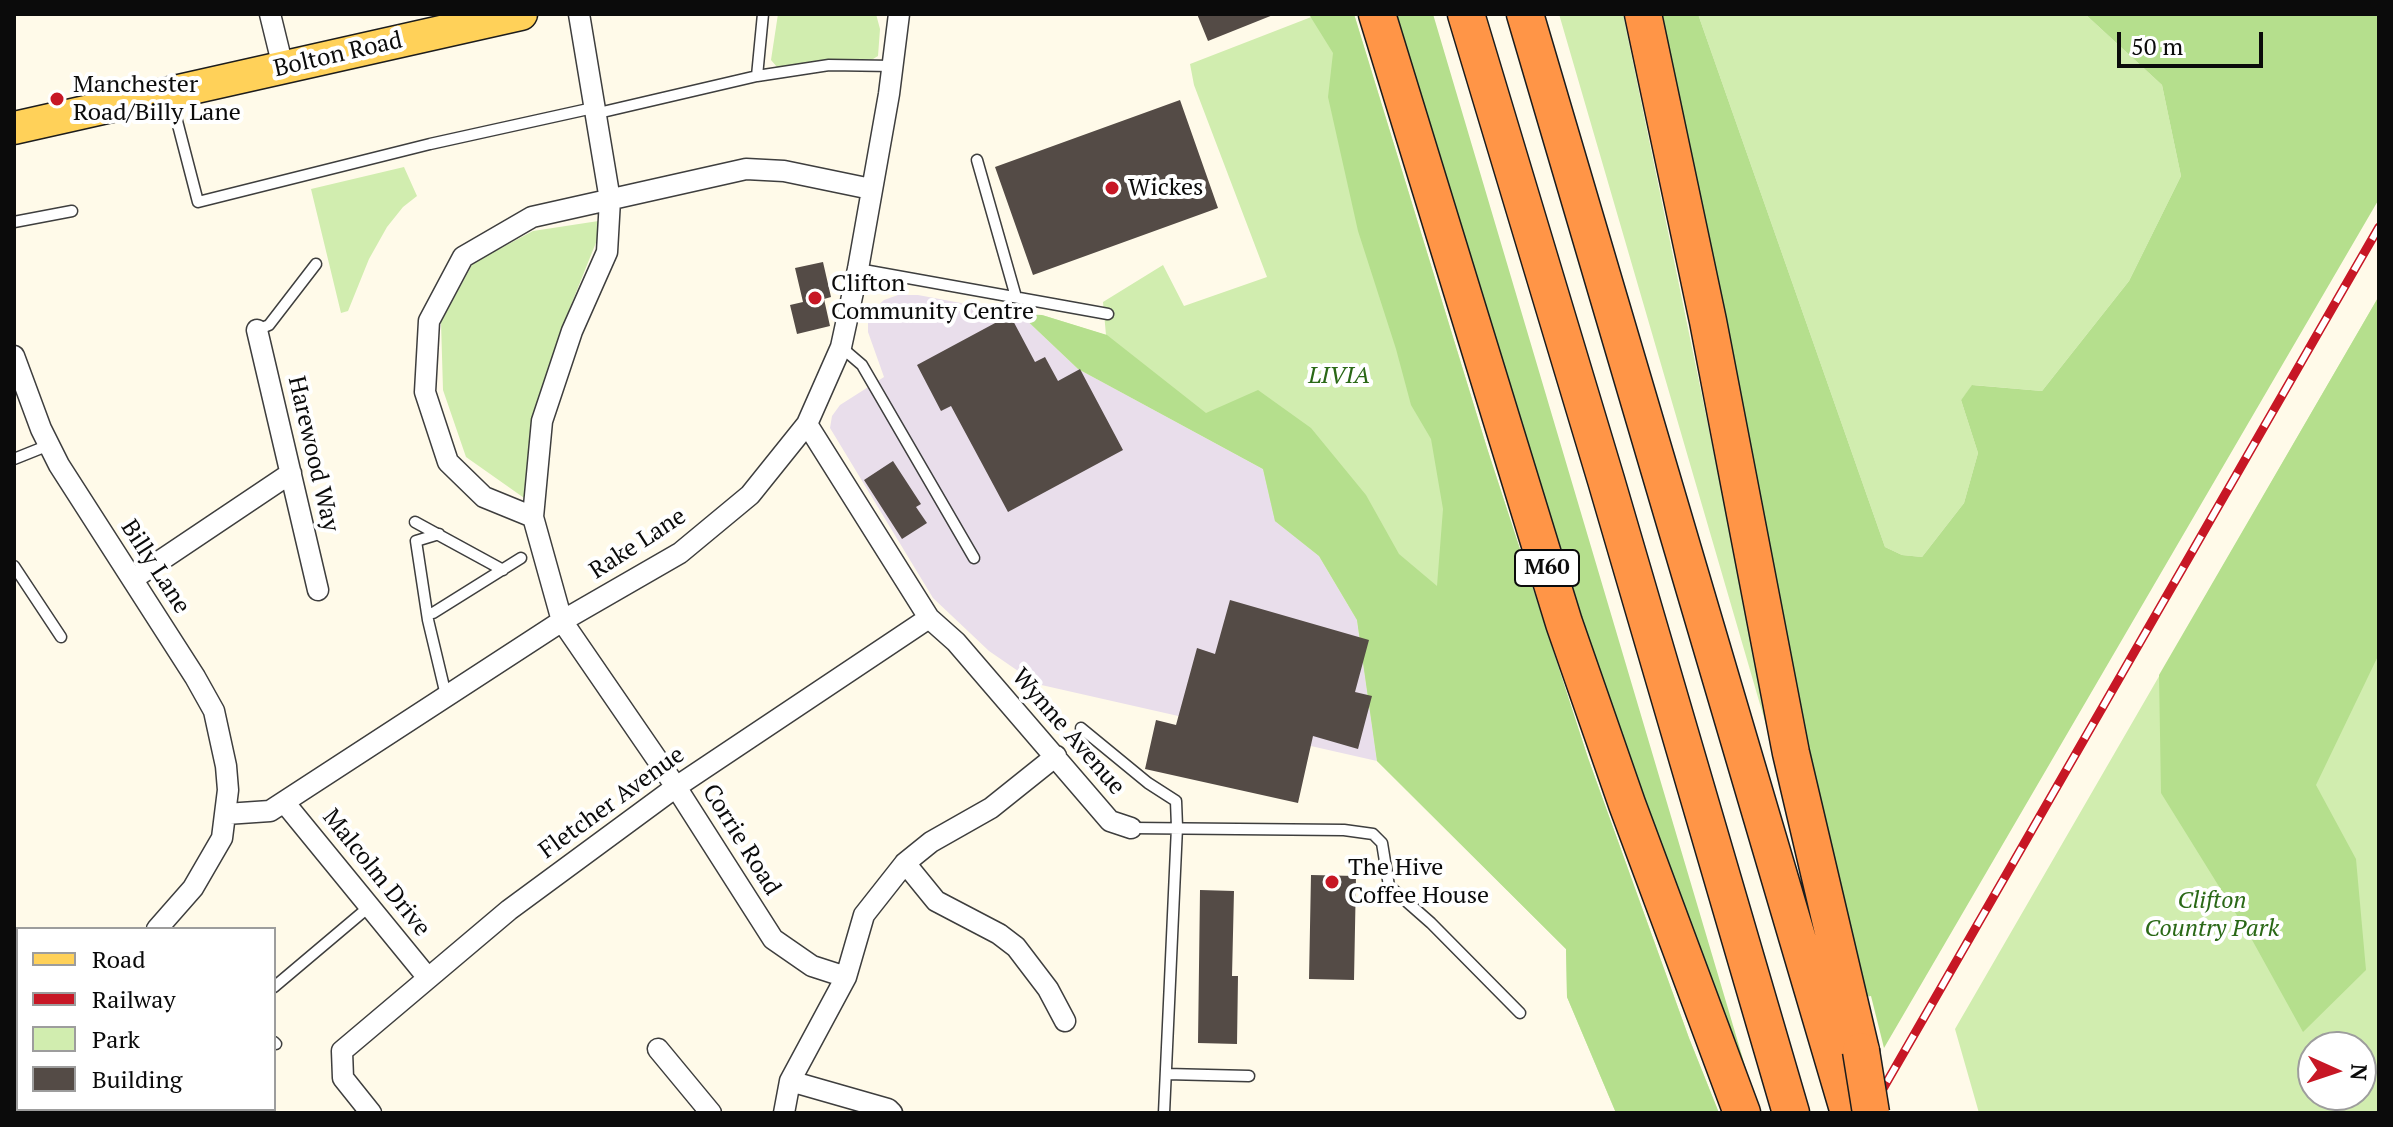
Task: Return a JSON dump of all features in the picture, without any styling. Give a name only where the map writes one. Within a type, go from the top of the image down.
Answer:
[{"type":"highway","name":"M60","points":[[1377,14],[1564,623],[1627,804],[1742,1113]]},
{"type":"highway","points":[[1466,14],[1791,1113]]},
{"type":"highway","points":[[1525,14],[1846,1053],[1871,1113]]},
{"type":"highway","points":[[1643,14],[1720,381],[1791,753],[1846,1053],[1849,1113]]},
{"type":"main road","name":"Bolton Road","points":[[14,128],[283,67],[468,19],[521,14]]},
{"type":"street","points":[[270,14],[283,67]]},
{"type":"street","points":[[579,14],[610,200],[607,252],[572,331],[542,421],[533,517],[484,497],[448,462],[425,392],[429,321],[463,257],[532,217],[610,200],[746,169],[784,171],[871,189]]},
{"type":"street","name":"Rake Lane","points":[[226,814],[270,811],[562,621],[680,553],[750,495],[807,424],[841,347],[858,269],[899,14]]},
{"type":"street","name":"Harewood Way","points":[[257,330],[318,590]]},
{"type":"street","name":"Billy Lane","points":[[14,356],[49,445],[80,502],[133,579],[214,711],[226,766],[226,814]]},
{"type":"street","name":"Wynne Avenue","points":[[807,424],[929,618],[956,642],[1110,821],[1131,828]]},
{"type":"street","points":[[133,579],[291,473]]},
{"type":"street","name":"Corrie Road","points":[[533,517],[562,621],[676,787],[773,939],[812,966],[846,977]]},
{"type":"street","name":"Fletcher Avenue","points":[[371,1113],[343,1078],[342,1051],[509,910],[676,787],[929,618]]},
{"type":"street","points":[[784,1113],[790,1081],[846,977],[864,915],[905,863],[931,842],[991,808],[1056,756]]},
{"type":"street","name":"Malcolm Drive","points":[[284,802],[428,978]]},
{"type":"street","points":[[159,927],[193,888],[213,857],[222,838],[226,814]]},
{"type":"street","points":[[905,863],[936,901],[999,934],[1016,947],[1048,989],[1065,1021]]},
{"type":"street","points":[[658,1049],[711,1113]]},
{"type":"street","points":[[790,1081],[888,1109],[892,1113]]},
{"type":"lane","points":[[757,76],[763,14]]},
{"type":"lane","points":[[170,93],[198,202],[430,144],[757,76],[829,65],[893,66]]},
{"type":"lane","points":[[977,160],[1016,297]]},
{"type":"lane","points":[[14,222],[72,211]]},
{"type":"lane","points":[[257,330],[269,325],[316,264]]},
{"type":"lane","points":[[858,269],[1108,314]]},
{"type":"lane","points":[[841,347],[862,365],[974,558]]},
{"type":"lane","points":[[14,459],[49,445]]},
{"type":"lane","points":[[449,695],[444,687],[428,613],[415,522],[503,570]]},
{"type":"lane","points":[[416,541],[439,534]]},
{"type":"lane","points":[[428,613],[433,613],[521,558]]},
{"type":"lane","points":[[14,566],[61,637]]},
{"type":"lane","points":[[1081,728],[1148,783],[1176,801],[1164,1113]]},
{"type":"lane","name":"Wynne Avenue","points":[[1131,828],[1344,830],[1373,834],[1382,843],[1389,886],[1431,923],[1520,1013]]},
{"type":"lane","points":[[276,985],[370,906]]},
{"type":"lane","points":[[1166,1074],[1249,1076]]},
{"type":"shaded area","points":[[898,295],[918,295],[1020,314],[1078,369],[1263,469],[1275,520],[1319,556],[1357,620],[1377,761],[1037,684],[989,651],[933,598],[830,428],[832,416],[840,405],[884,377],[868,332],[868,321],[874,309],[884,300]]},
{"type":"green space","points":[[778,14],[876,14],[880,29],[878,56],[873,59],[777,67],[771,60]]},
{"type":"green space","name":"LIVIA","points":[[1319,14],[1354,14],[1487,448],[1588,758],[1719,1113],[1616,1113],[1567,997],[1566,949],[1377,761],[1357,620],[1319,556],[1275,521],[1263,469],[1080,369],[1042,315],[1106,335],[1103,302],[1163,265],[1184,306],[1267,277],[1194,85],[1190,64]]},
{"type":"green space","name":"LIVIA","points":[[1354,14],[1487,448],[1588,758],[1719,1113],[1616,1113],[1567,997],[1566,949],[1377,761],[1357,620],[1319,556],[1275,521],[1263,469],[1078,369],[1020,314],[1042,315],[1107,335],[1206,413],[1258,390],[1311,428],[1366,495],[1399,554],[1437,586],[1443,509],[1431,439],[1411,405],[1358,231],[1328,97],[1333,53],[1310,16]]},
{"type":"green space","points":[[1391,14],[1433,14],[1759,1113],[1752,1113],[1545,521]]},
{"type":"green space","points":[[1559,14],[1623,14],[1780,773]]},
{"type":"green space","points":[[1658,14],[1698,14],[1885,547],[1902,555],[1922,557],[1964,503],[1978,453],[1961,400],[1972,385],[2042,391],[2129,281],[2181,176],[2162,85],[2085,14],[2379,14],[2379,199],[1884,1048],[1871,996],[1865,997],[1810,761]]},
{"type":"green space","points":[[1698,14],[2085,14],[2162,85],[2181,176],[2129,281],[2042,391],[1973,385],[1961,400],[1978,453],[1964,503],[1922,557],[1902,555],[1885,547]]},
{"type":"green space","points":[[404,167],[417,196],[403,207],[387,227],[369,259],[348,311],[341,313],[311,189]]},
{"type":"green space","points":[[605,220],[563,325],[536,418],[527,500],[466,457],[443,390],[441,322],[473,263],[533,231]]},
{"type":"green space","name":"Clifton Country Park","points":[[2379,296],[2379,1113],[1979,1113],[1955,1029]]},
{"type":"green space","points":[[2379,296],[2379,654],[2316,785],[2356,859],[2366,970],[2304,1031],[2251,938],[2161,793],[2159,675]]},
{"type":"building","points":[[1197,14],[1273,14],[1273,15],[1208,41]]},
{"type":"building","points":[[1180,100],[1218,208],[1033,275],[995,167]]},
{"type":"building","name":"Clifton Community Centre","points":[[823,262],[831,297],[824,299],[830,326],[797,334],[790,305],[803,302],[795,268]]},
{"type":"building","points":[[1010,315],[1035,362],[1045,357],[1058,381],[1080,369],[1123,450],[1008,512],[951,406],[941,411],[917,365]]},
{"type":"building","points":[[893,461],[921,504],[916,507],[927,523],[902,539],[864,480]]},
{"type":"building","points":[[1230,600],[1369,640],[1355,692],[1372,696],[1358,749],[1313,736],[1298,803],[1145,769],[1156,720],[1176,725],[1197,648],[1215,654]]},
{"type":"building","points":[[1311,875],[1356,876],[1354,980],[1309,979]]},
{"type":"building","points":[[1200,890],[1234,891],[1232,976],[1238,976],[1237,1044],[1198,1043]]},
{"type":"railway","points":[[1869,1113],[2379,227]]},
{"type":"place","name":"Manchester Road/Billy Lane","points":[[57,99]]},
{"type":"place","name":"Wickes","points":[[1112,188]]},
{"type":"place","name":"Clifton Community Centre","points":[[815,298]]},
{"type":"place","name":"The Hive Coffee House","points":[[1332,882]]}]
